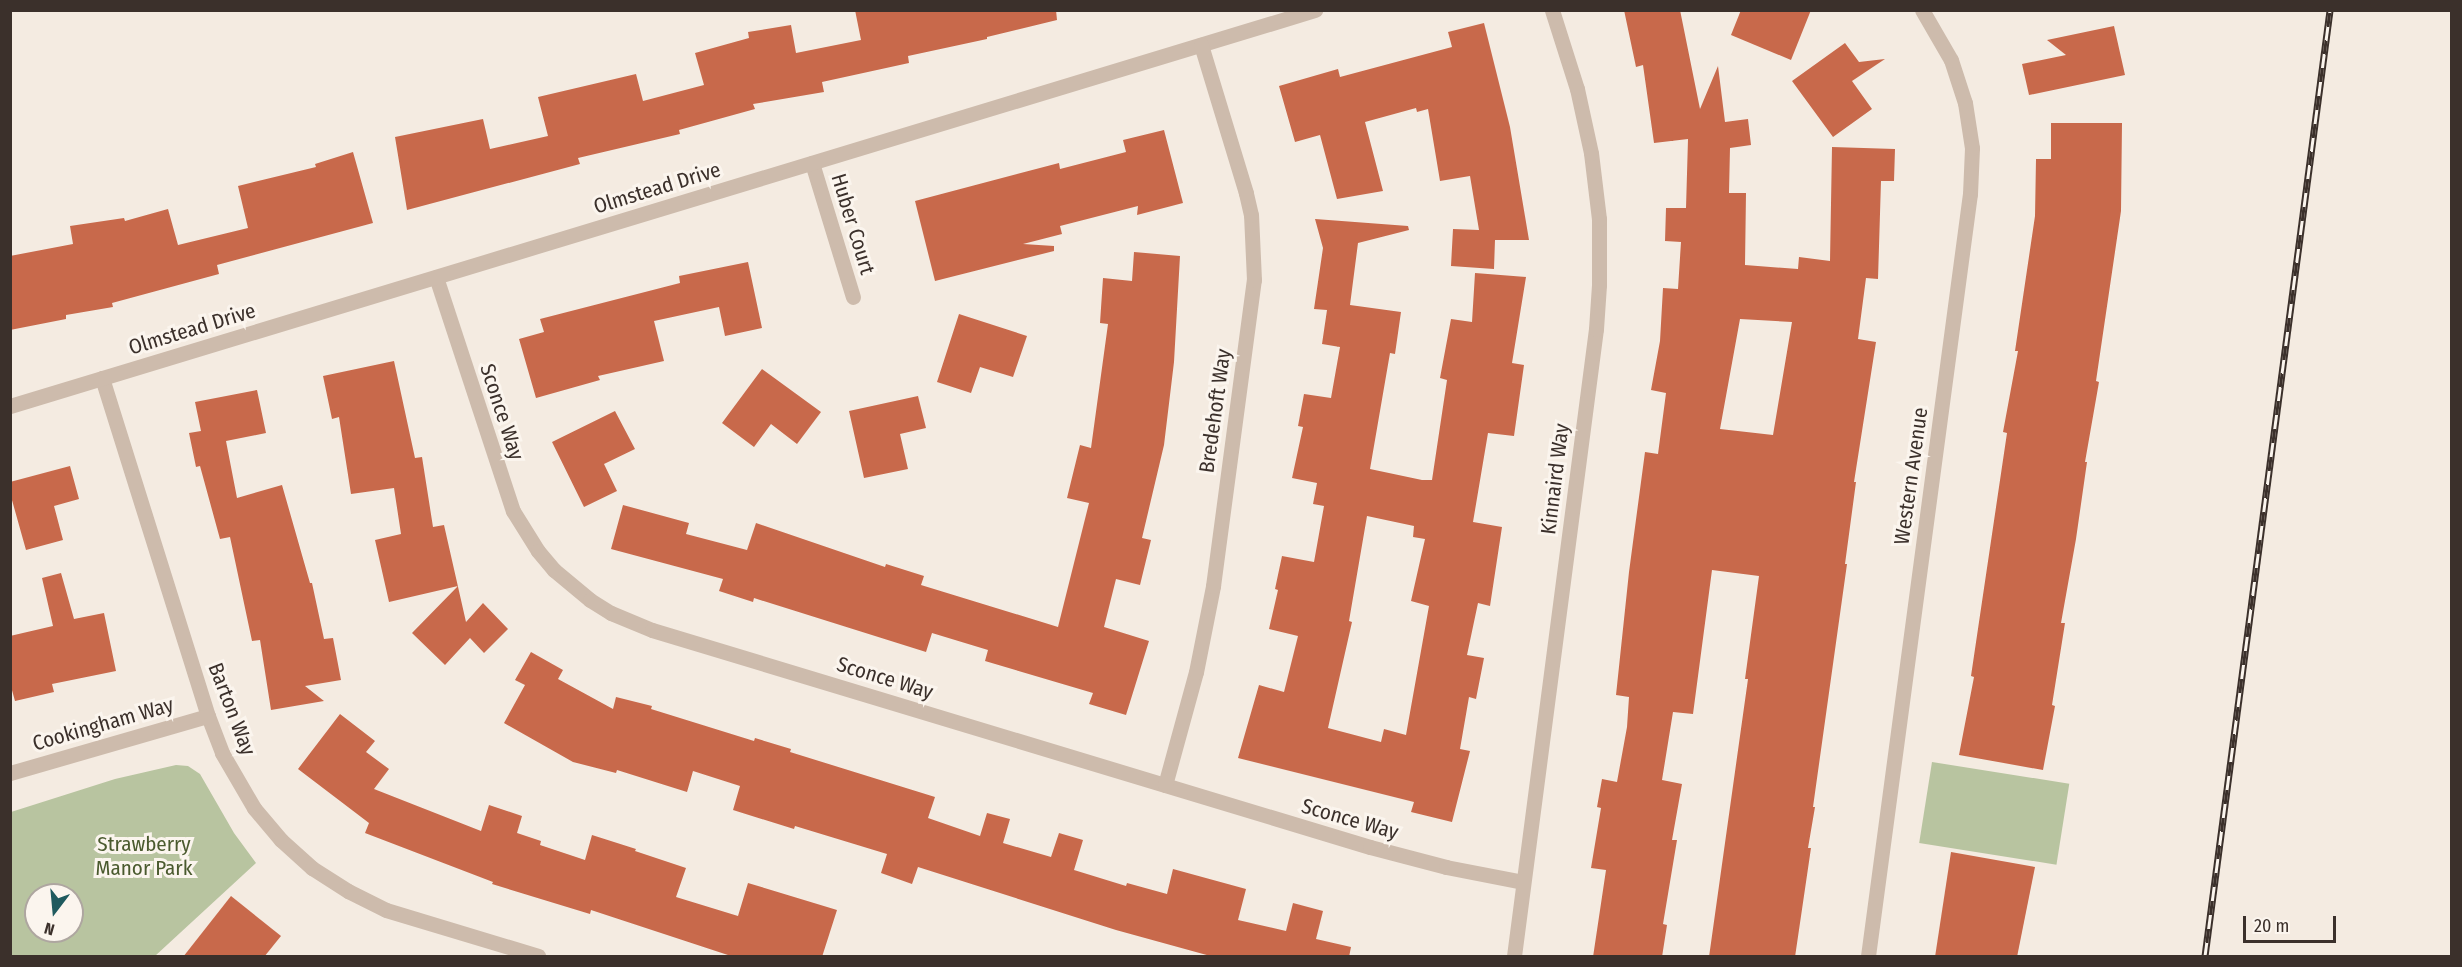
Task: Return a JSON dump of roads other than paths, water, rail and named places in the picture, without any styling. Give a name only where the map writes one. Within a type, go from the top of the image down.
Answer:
[{"type":"street","name":"Olmstead Drive","points":[[10,406],[1316,10]]},
{"type":"street","name":"Kinnaird Way","points":[[1514,957],[1596,329],[1599,285],[1599,219],[1591,153],[1577,88],[1552,10]]},
{"type":"street","name":"Western Avenue","points":[[1868,957],[1970,194],[1972,148],[1965,103],[1951,60],[1922,10]]},
{"type":"street","name":"Bredehoft Way","points":[[1165,785],[1196,672],[1210,597],[1254,280],[1251,215],[1202,45]]},
{"type":"street","name":"Huber Court","points":[[812,163],[854,297]]},
{"type":"street","name":"Sconce Way","points":[[436,277],[513,511],[538,551],[554,570],[590,600],[611,613],[652,630],[1381,850],[1446,867],[1523,882]]},
{"type":"street","name":"Barton Way","points":[[102,378],[208,716],[222,753],[254,808],[281,840],[312,868],[348,891],[386,910],[538,957]]},
{"type":"street","name":"Cookingham Way","points":[[10,774],[208,716]]},
{"type":"railway","points":[[2205,956],[2330,10]]},
{"type":"park label","name":"Strawberry Manor Park","points":[[144,856]]}]
